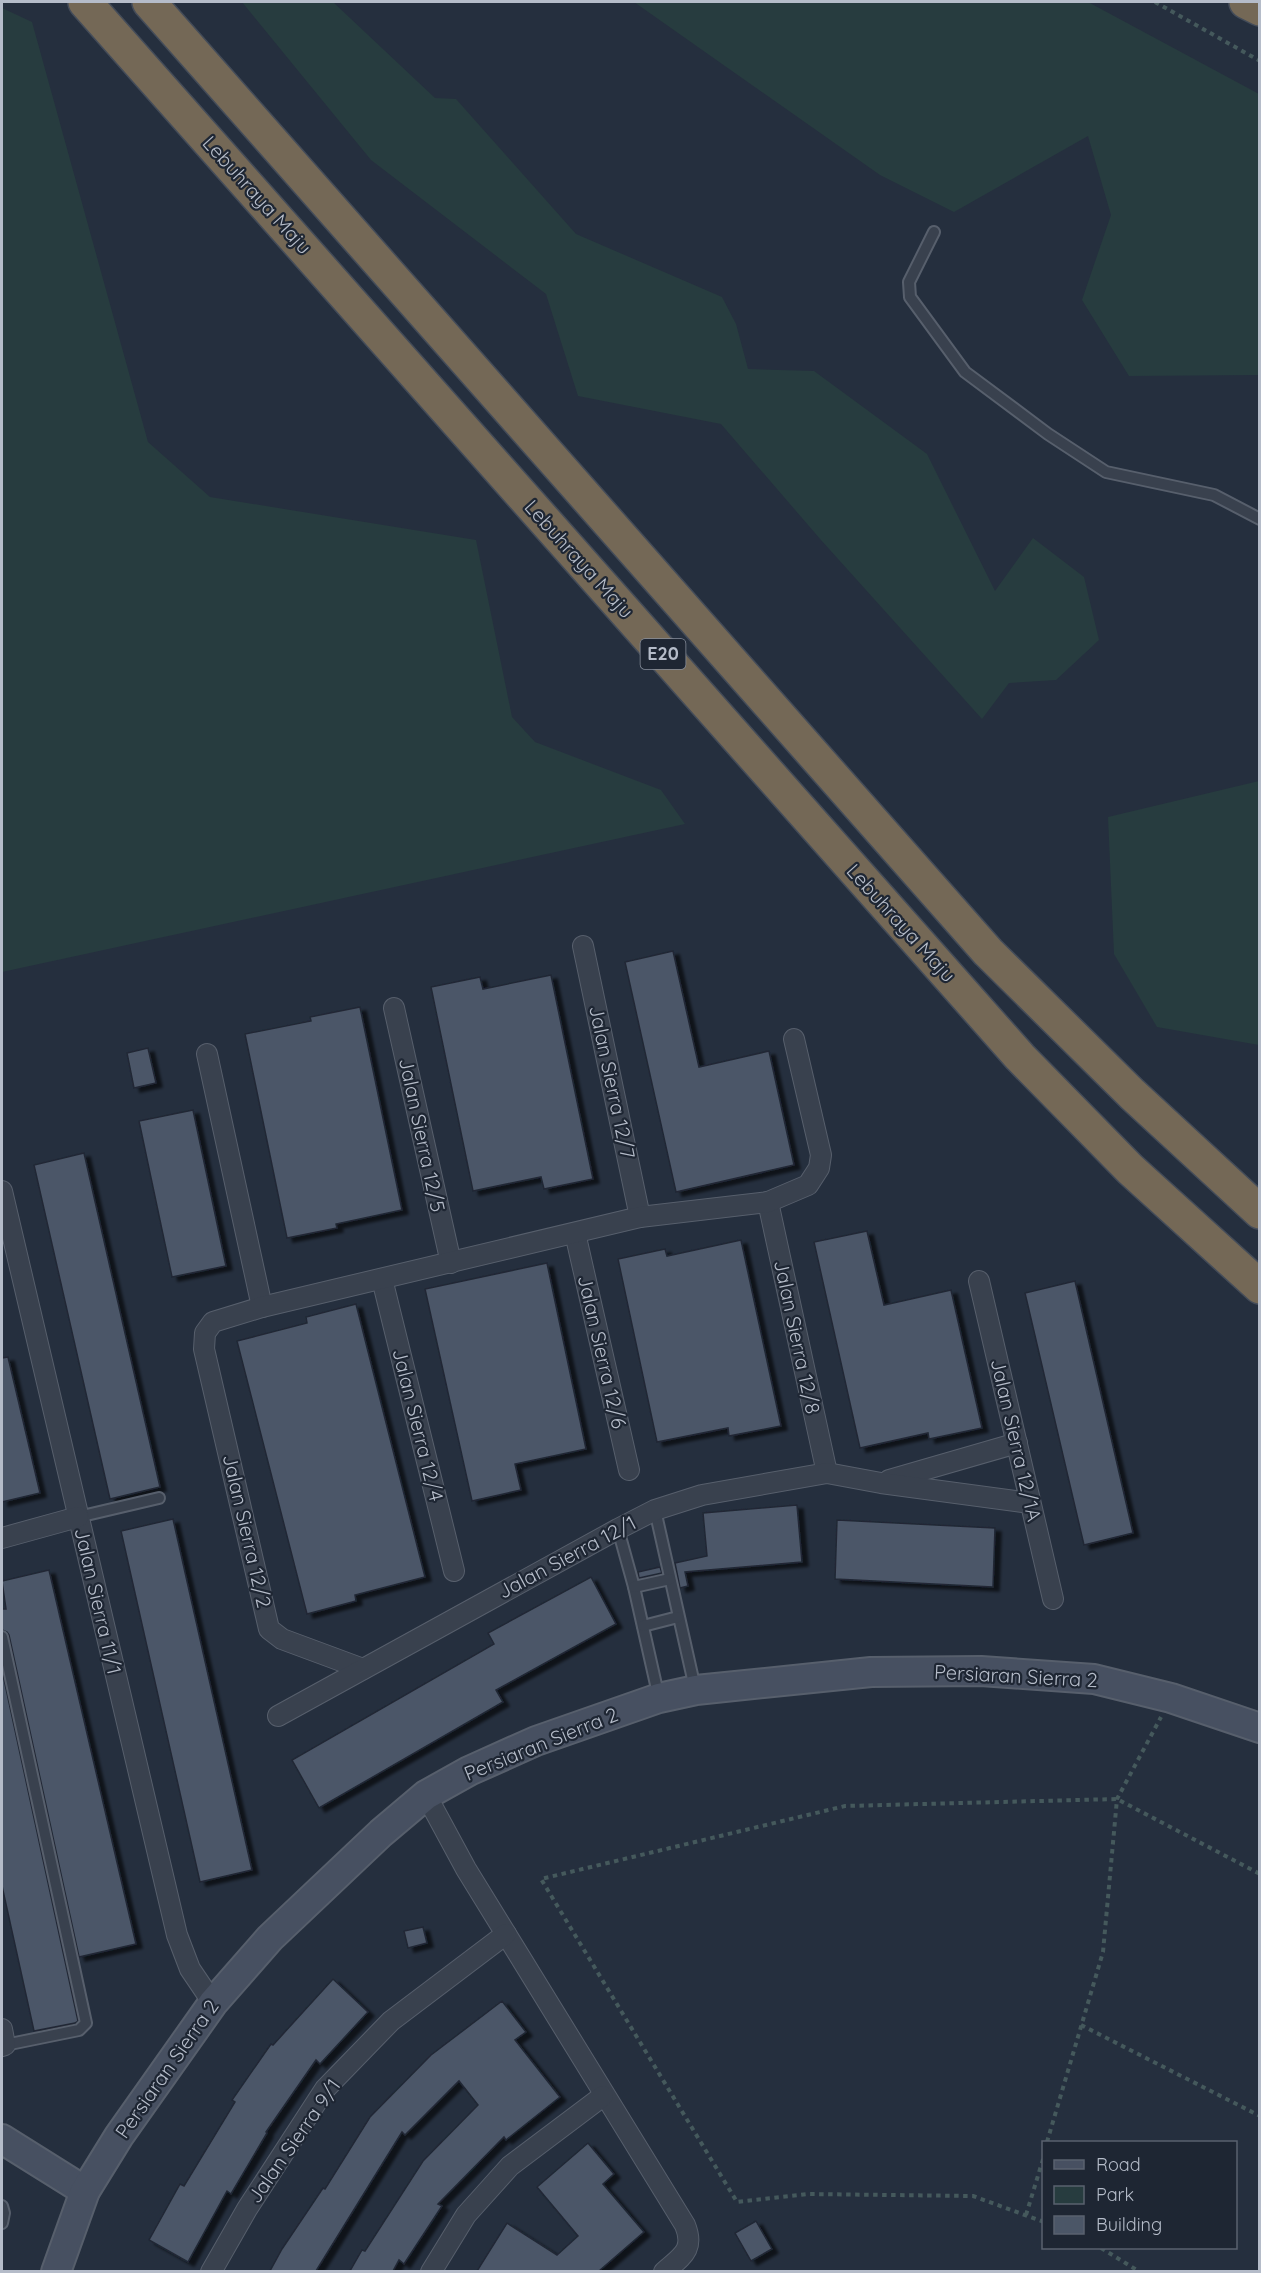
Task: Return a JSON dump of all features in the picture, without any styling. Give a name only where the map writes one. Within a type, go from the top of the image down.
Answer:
[{"type":"highway","name":"Lebuhraya Maju","points":[[85,2],[1020,1057],[1130,1169],[1260,1287]]},
{"type":"highway","name":"E20","points":[[149,2],[988,952],[1132,1094],[1260,1212]]},
{"type":"highway","points":[[1246,2],[1260,9]]},
{"type":"street","name":"Jalan Sierra 12/7","points":[[583,946],[640,1217]]},
{"type":"street","name":"Jalan Sierra 12/5","points":[[394,1008],[451,1263]]},
{"type":"street","points":[[207,1054],[262,1307],[640,1217],[768,1202],[808,1185],[819,1168],[821,1155],[794,1039]]},
{"type":"street","name":"Jalan Sierra 11/1","points":[[2,1191],[177,1935],[190,1969],[213,2003]]},
{"type":"street","name":"Jalan Sierra 12/8","points":[[768,1202],[827,1473]]},
{"type":"street","name":"Jalan Sierra 12/6","points":[[575,1233],[629,1470]]},
{"type":"street","name":"Jalan Sierra 12/4","points":[[382,1279],[454,1571]]},
{"type":"street","name":"Jalan Sierra 12/1A","points":[[979,1281],[1053,1599]]},
{"type":"street","name":"Jalan Sierra 12/2","points":[[262,1307],[213,1322],[205,1333],[204,1349],[269,1629],[282,1640],[363,1669]]},
{"type":"street","points":[[881,1483],[1017,1443]]},
{"type":"street","name":"Jalan Sierra 12/1","points":[[278,1716],[618,1529],[655,1510],[702,1495],[827,1473],[881,1483],[1030,1503]]},
{"type":"street","points":[[2,1538],[78,1517]]},
{"type":"street","name":"Persiaran Sierra 2","points":[[56,2271],[85,2191],[119,2136],[213,2003],[270,1938],[381,1833],[426,1795],[469,1772],[536,1742],[659,1698],[696,1690],[871,1672],[981,1671],[1094,1679],[1171,1698],[1260,1728]]},
{"type":"street","points":[[426,1795],[466,1869],[603,2096],[685,2224],[689,2236],[688,2246],[683,2255],[664,2271]]},
{"type":"street","name":"Jalan Sierra 9/1","points":[[211,2271],[247,2209],[325,2089],[391,2022],[506,1934]]},
{"type":"street","points":[[431,2271],[466,2215],[510,2166],[603,2096]]},
{"type":"street","points":[[2,2139],[85,2191]]},
{"type":"lane","points":[[934,232],[909,282],[910,297],[964,372],[1048,434],[1106,472],[1214,495],[1260,519]]},
{"type":"lane","points":[[78,1517],[159,1498]]},
{"type":"lane","points":[[655,1510],[696,1690]]},
{"type":"lane","points":[[618,1529],[634,1587],[659,1698]]},
{"type":"lane","points":[[634,1587],[670,1579]]},
{"type":"lane","points":[[643,1626],[678,1617]]},
{"type":"lane","points":[[2,1637],[86,2023],[79,2030],[3,2040]]},
{"type":"lane","points":[[2,2206],[4,2213],[2,2223]]},
{"type":"path","points":[[1155,2],[1260,62]]},
{"type":"path","points":[[1047,2141],[1103,1952],[1117,1799],[1171,1698]]},
{"type":"path","points":[[1042,2221],[973,2196],[807,2194],[737,2202],[541,1879],[844,1806],[1117,1799],[1260,1874]]},
{"type":"path","points":[[1082,2025],[1260,2116]]},
{"type":"path","points":[[1026,2215],[1042,2163]]},
{"type":"path","points":[[1104,2249],[1140,2271]]},
{"type":"green space","points":[[242,2],[333,2],[435,98],[456,99],[576,234],[722,297],[736,324],[748,369],[814,371],[927,454],[995,591],[1033,538],[1084,577],[1099,640],[1056,680],[1009,683],[982,719],[821,540],[721,424],[578,396],[546,294],[371,160]]},
{"type":"green space","points":[[634,2],[1088,2],[1259,94],[1259,375],[1129,376],[1082,300],[1111,215],[1088,136],[954,212],[880,175]]},
{"type":"green space","points":[[2,8],[32,22],[148,442],[210,497],[476,540],[512,717],[535,742],[661,790],[685,824],[2,972]]},
{"type":"green space","points":[[1259,781],[1259,1045],[1157,1027],[1114,954],[1108,817]]},
{"type":"building","points":[[673,951],[699,1067],[769,1051],[794,1165],[676,1192],[625,962]]},
{"type":"building","points":[[551,975],[593,1179],[544,1189],[541,1177],[473,1191],[431,987],[480,977],[483,989]]},
{"type":"building","points":[[360,1007],[402,1210],[336,1224],[337,1228],[287,1238],[245,1034],[311,1021],[310,1017]]},
{"type":"building","points":[[148,1048],[156,1083],[134,1088],[127,1053]]},
{"type":"building","points":[[193,1110],[226,1266],[172,1277],[139,1121]]},
{"type":"building","points":[[84,1153],[160,1487],[110,1499],[34,1165]]},
{"type":"building","points":[[867,1231],[884,1305],[951,1290],[982,1428],[929,1439],[928,1433],[860,1448],[814,1242]]},
{"type":"building","points":[[741,1240],[781,1426],[729,1436],[728,1428],[657,1442],[618,1259],[665,1249],[667,1256]]},
{"type":"building","points":[[547,1263],[586,1449],[515,1464],[521,1490],[472,1501],[425,1289]]},
{"type":"building","points":[[1075,1281],[1133,1533],[1084,1545],[1025,1293]]},
{"type":"building","points":[[356,1304],[425,1577],[355,1595],[356,1601],[307,1614],[237,1341],[307,1323],[306,1317]]},
{"type":"building","points":[[8,1357],[40,1493],[2,1502],[2,1358]]},
{"type":"building","points":[[797,1505],[802,1562],[685,1572],[688,1586],[680,1588],[675,1563],[707,1556],[703,1513]]},
{"type":"building","points":[[173,1519],[252,1870],[200,1882],[121,1531]]},
{"type":"building","points":[[837,1520],[995,1528],[993,1587],[835,1579]]},
{"type":"building","points":[[660,1567],[662,1573],[639,1578],[638,1572]]},
{"type":"building","points":[[49,1570],[136,1944],[79,1957],[9,1635],[2,1630],[2,1609],[6,1609],[2,1581]]},
{"type":"building","points":[[591,1577],[616,1624],[496,1690],[503,1702],[319,1808],[292,1760],[494,1644],[488,1633]]},
{"type":"building","points":[[2,1670],[78,2021],[34,2031],[2,1886]]},
{"type":"building","points":[[423,1927],[427,1943],[408,1948],[404,1931]]},
{"type":"building","points":[[333,1979],[368,2012],[320,2064],[316,2060],[266,2132],[231,2194],[227,2191],[188,2262],[149,2240],[180,2184],[184,2186],[235,2102],[232,2100],[271,2044],[273,2045]]},
{"type":"building","points":[[502,2001],[526,2032],[515,2040],[560,2097],[506,2140],[504,2137],[438,2204],[442,2206],[404,2264],[399,2260],[393,2271],[350,2271],[423,2161],[478,2105],[459,2081],[405,2135],[402,2132],[316,2271],[270,2271],[282,2249],[323,2188],[325,2189],[370,2117],[431,2055]]},
{"type":"building","points":[[588,2143],[614,2174],[603,2184],[644,2232],[599,2271],[477,2271],[507,2223],[557,2255],[578,2236],[537,2187]]},
{"type":"building","points":[[756,2221],[772,2249],[751,2261],[735,2233]]}]
